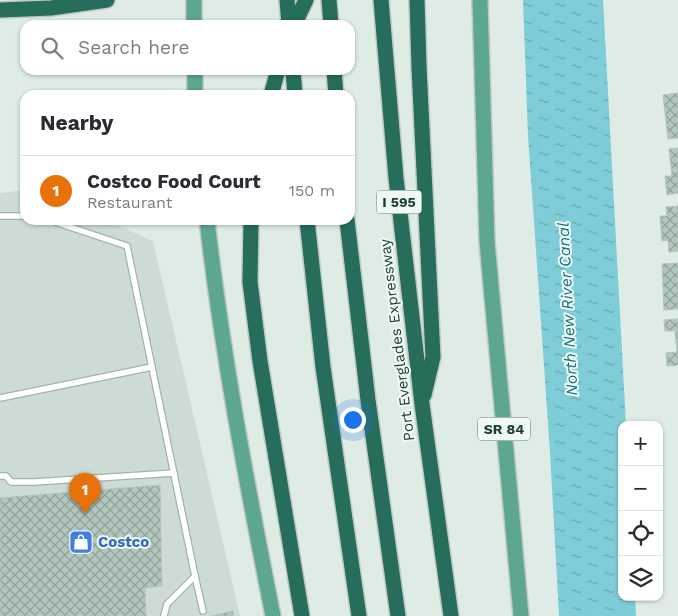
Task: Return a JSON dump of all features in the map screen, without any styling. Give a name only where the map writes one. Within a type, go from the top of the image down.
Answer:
[{"type":"highway","points":[[287,0],[289,20]]},
{"type":"highway","points":[[296,20],[306,0]]},
{"type":"highway","points":[[329,0],[331,20]]},
{"type":"highway","name":"Port Everglades Expressway","points":[[381,0],[396,178],[422,404],[450,616]]},
{"type":"highway","points":[[417,0],[434,357],[422,404]]},
{"type":"highway","points":[[0,10],[50,8],[104,1]]},
{"type":"highway","points":[[272,90],[277,75]]},
{"type":"highway","points":[[293,75],[295,90]]},
{"type":"highway","points":[[334,75],[336,90]]},
{"type":"highway","points":[[251,225],[250,282],[260,361],[302,616]]},
{"type":"highway","points":[[308,225],[323,367],[359,616]]},
{"type":"highway","points":[[348,225],[367,390],[398,616]]},
{"type":"highway","points":[[344,518],[350,616]]},
{"type":"main road","points":[[470,0],[481,27]]},
{"type":"main road","name":"SR 84","points":[[480,0],[487,242],[522,616]]},
{"type":"main road","points":[[194,2],[194,20]]},
{"type":"main road","points":[[195,75],[195,90]]},
{"type":"main road","points":[[208,225],[237,427],[273,616]]},
{"type":"lane","points":[[0,216],[20,216]]},
{"type":"lane","points":[[64,225],[127,246],[203,611]]},
{"type":"lane","points":[[0,398],[152,367]]},
{"type":"lane","points":[[0,476],[6,476],[11,482],[34,482],[174,473]]},
{"type":"lane","points":[[164,616],[167,604],[195,576]]},
{"type":"shaded area","points":[[20,191],[20,225],[117,225],[153,241],[240,616],[0,616],[0,193]]},
{"type":"water","name":"North New River Canal","points":[[523,0],[603,0],[626,421],[618,421],[618,601],[635,601],[636,616],[559,616],[550,452],[528,136]]},
{"type":"building","points":[[678,93],[678,138],[668,139],[663,95]]},
{"type":"building","points":[[678,148],[678,193],[667,195],[665,176],[672,176],[669,149]]},
{"type":"building","points":[[678,206],[678,251],[669,252],[668,240],[662,241],[660,216],[667,216],[666,207]]},
{"type":"building","points":[[678,263],[678,309],[664,310],[662,264]]},
{"type":"building","points":[[678,319],[678,365],[667,366],[666,353],[677,352],[675,331],[665,331],[664,320]]},
{"type":"building","name":"Costco","points":[[160,485],[162,586],[145,588],[146,616],[0,616],[0,498]]},
{"type":"building","points":[[233,611],[234,616],[212,616]]},
{"type":"place","name":"Costco Food Court","points":[[85,514]]},
{"type":"place","name":"Costco","points":[[81,542]]}]
